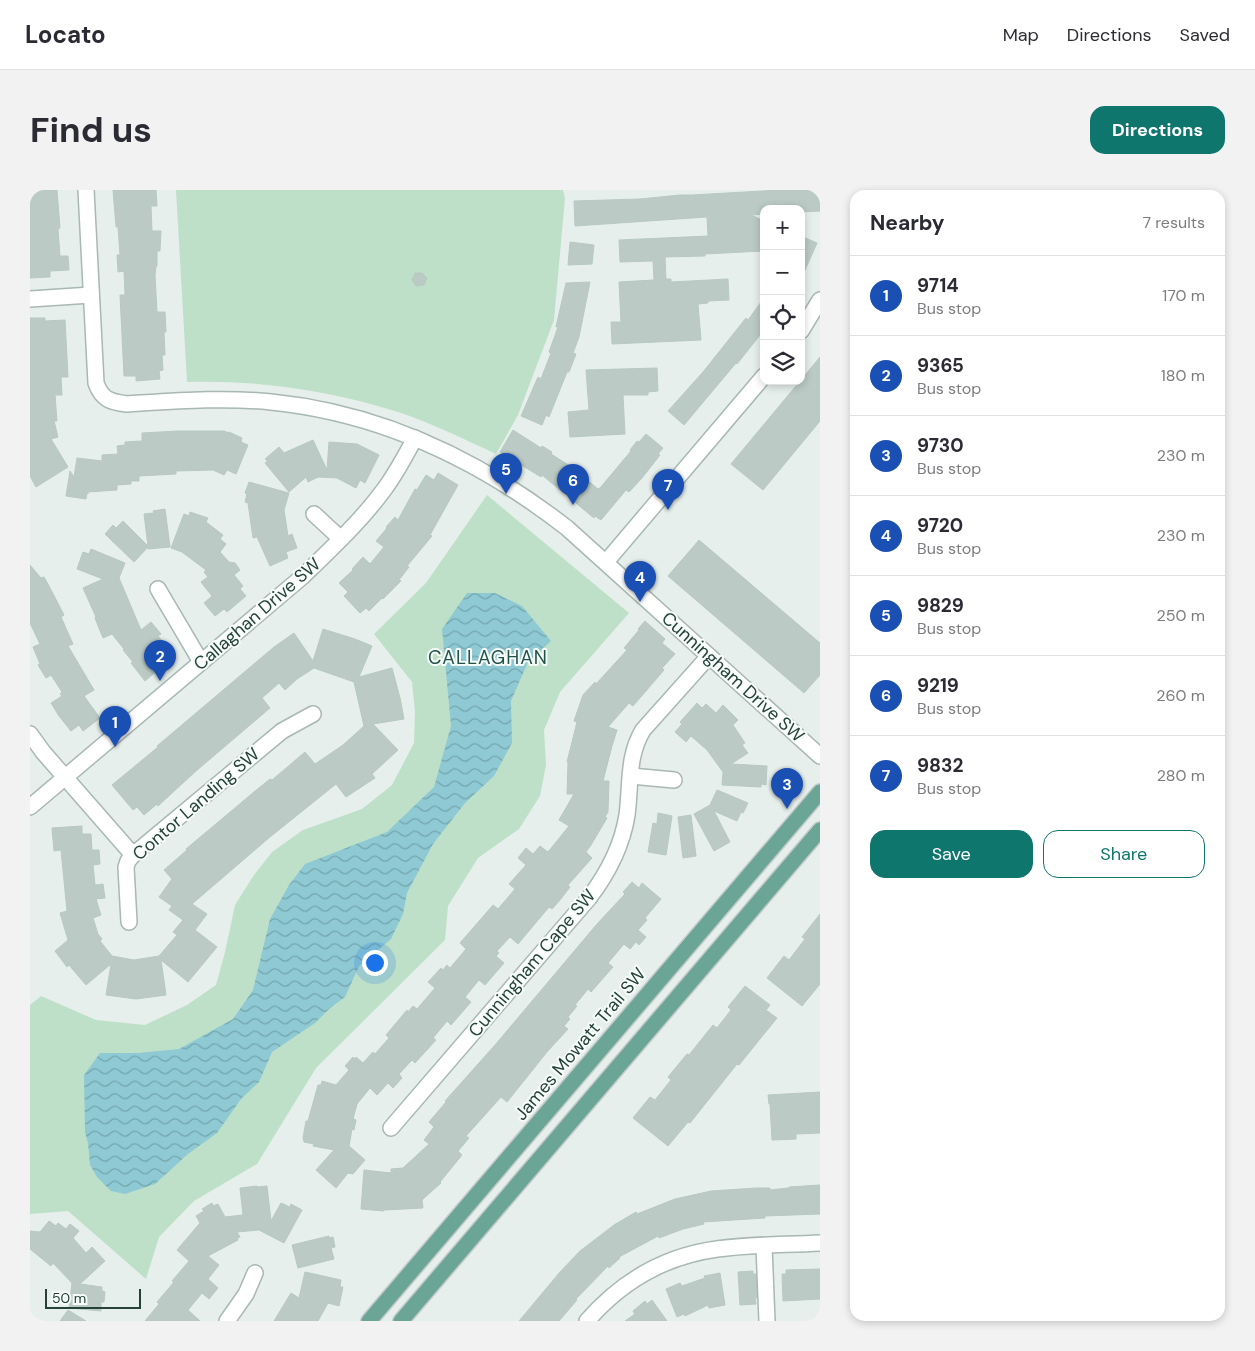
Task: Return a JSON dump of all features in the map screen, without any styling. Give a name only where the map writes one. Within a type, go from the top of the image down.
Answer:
[{"type":"main road","name":"James Mowatt Trail SW","points":[[369,1321],[820,792]]},
{"type":"main road","points":[[401,1321],[820,830]]},
{"type":"street","name":"Cunningham Drive SW","points":[[86,190],[96,383],[99,392],[106,399],[128,404],[188,400],[272,402],[342,414],[415,438],[473,466],[518,492],[567,528],[820,756]]},
{"type":"street","points":[[30,299],[91,295]]},
{"type":"street","points":[[805,324],[820,300]]},
{"type":"street","points":[[606,562],[760,381]]},
{"type":"street","name":"Callaghan Drive SW","points":[[30,807],[302,577],[366,512],[383,491],[415,438]]},
{"type":"street","points":[[314,514],[340,539]]},
{"type":"street","points":[[158,589],[201,662]]},
{"type":"street","name":"Cunningham Cape SW","points":[[391,1128],[589,898],[607,873],[620,845],[625,828],[630,776],[637,739],[709,656]]},
{"type":"street","name":"Contor Landing SW","points":[[129,922],[126,867],[133,855],[282,731],[314,714]]},
{"type":"street","points":[[30,734],[43,752],[133,855]]},
{"type":"street","points":[[630,776],[674,780]]},
{"type":"street","points":[[587,1321],[612,1294],[626,1284],[685,1255],[718,1249],[820,1243]]},
{"type":"street","points":[[764,1246],[767,1321]]},
{"type":"street","points":[[227,1321],[246,1294],[255,1273]]},
{"type":"green space","points":[[176,190],[563,190],[565,198],[554,320],[518,415],[496,454],[410,416],[372,404],[294,388],[241,383],[187,382]]},
{"type":"green space","points":[[487,495],[629,613],[560,692],[544,730],[546,765],[540,796],[519,829],[478,858],[448,906],[445,940],[316,1068],[257,1164],[194,1201],[159,1237],[146,1279],[68,1211],[30,1214],[30,1005],[41,996],[96,1020],[145,1025],[187,1005],[216,985],[235,905],[254,875],[272,852],[303,830],[362,809],[392,785],[414,743],[415,712],[412,682],[374,634],[426,583]]},
{"type":"water","points":[[467,593],[495,593],[522,606],[551,641],[528,662],[511,701],[512,743],[494,776],[465,803],[433,844],[407,893],[403,914],[391,939],[359,966],[345,997],[330,1008],[315,1023],[272,1052],[259,1082],[241,1099],[217,1133],[188,1154],[155,1184],[125,1194],[111,1191],[97,1177],[90,1165],[85,1132],[84,1075],[100,1053],[138,1053],[179,1049],[233,1019],[253,990],[270,919],[289,885],[305,864],[387,832],[434,787],[451,726],[442,629]]},
{"type":"building","points":[[30,190],[57,190],[60,256],[68,256],[69,270],[50,271],[50,277],[30,278]]},
{"type":"building","points":[[113,190],[156,190],[157,206],[151,206],[152,231],[161,231],[160,251],[157,251],[155,275],[157,312],[165,312],[166,332],[164,332],[165,355],[162,355],[163,370],[159,371],[160,379],[136,381],[136,376],[124,376],[120,295],[125,295],[124,271],[118,272],[117,255],[120,255]]},
{"type":"building","points":[[780,190],[820,190],[820,211],[805,212],[805,205],[760,205],[760,214],[751,215],[760,219],[760,251],[665,257],[666,279],[671,279],[671,282],[728,279],[729,300],[708,301],[708,303],[698,304],[701,340],[612,344],[611,322],[621,322],[619,282],[654,280],[653,261],[620,262],[619,240],[708,236],[707,217],[575,226],[574,201]]},
{"type":"building","points":[[805,238],[817,243],[805,270]]},
{"type":"building","points":[[570,242],[594,245],[592,264],[568,265]]},
{"type":"building","points":[[415,273],[422,273],[427,278],[424,285],[416,286],[412,280]]},
{"type":"building","points":[[590,282],[579,337],[573,353],[576,354],[549,417],[546,415],[542,425],[521,416],[538,377],[541,379],[551,353],[549,352],[558,327],[556,327],[566,283]]},
{"type":"building","points":[[760,304],[760,335],[684,425],[668,411],[703,372],[746,318],[748,320]]},
{"type":"building","points":[[30,318],[45,318],[45,321],[65,320],[68,377],[61,377],[62,395],[55,395],[57,421],[54,421],[58,437],[51,439],[68,467],[36,487],[30,476]]},
{"type":"building","points":[[820,357],[820,421],[763,490],[731,464],[797,385],[805,385],[805,375]]},
{"type":"building","points":[[657,368],[658,391],[648,392],[648,395],[623,395],[625,434],[570,437],[568,412],[589,410],[586,370]]},
{"type":"building","points":[[513,430],[541,448],[542,446],[552,452],[551,454],[573,468],[598,489],[631,451],[637,441],[639,442],[646,434],[663,448],[658,454],[660,455],[642,478],[629,492],[626,490],[601,520],[595,516],[594,518],[542,475],[541,477],[500,452]]},
{"type":"building","points":[[224,431],[242,438],[241,442],[248,445],[236,474],[227,470],[224,475],[213,470],[176,471],[176,474],[139,476],[139,481],[131,481],[131,484],[117,485],[117,490],[88,492],[86,499],[66,496],[70,471],[74,477],[77,458],[102,461],[102,455],[118,454],[117,446],[125,445],[125,442],[142,441],[142,433]]},
{"type":"building","points":[[313,440],[327,470],[329,442],[357,444],[379,455],[365,483],[360,480],[356,488],[337,478],[318,477],[308,482],[306,477],[289,492],[265,463],[268,461],[265,459],[279,447],[284,453]]},
{"type":"building","points":[[438,473],[458,485],[430,535],[432,536],[407,566],[409,567],[399,580],[401,581],[369,611],[366,608],[360,613],[344,596],[348,592],[339,583],[363,557],[370,564],[384,547],[376,541],[386,527],[395,517],[398,520],[415,489],[417,490],[426,475],[434,480]]},
{"type":"building","points":[[249,482],[289,493],[284,510],[288,536],[292,534],[297,548],[286,552],[288,558],[270,566],[257,537],[253,538],[248,503],[245,502],[247,494],[245,493]]},
{"type":"building","points":[[165,509],[170,547],[148,549],[148,547],[134,562],[105,534],[113,525],[116,528],[123,521],[148,546],[144,514]]},
{"type":"building","points":[[190,512],[208,518],[206,522],[223,535],[220,539],[226,544],[220,552],[229,562],[235,563],[240,570],[234,575],[243,586],[240,589],[246,596],[227,612],[224,609],[215,616],[204,603],[212,596],[201,582],[208,577],[204,572],[206,570],[182,552],[171,548],[184,514],[189,516]]},
{"type":"building","points":[[699,540],[820,643],[820,675],[804,693],[668,576]]},
{"type":"building","points":[[91,549],[125,563],[119,578],[141,630],[151,622],[161,634],[158,636],[170,650],[161,658],[166,663],[145,681],[112,634],[103,638],[83,588],[103,579],[77,569],[83,552],[89,554]]},
{"type":"building","points":[[30,565],[41,578],[44,577],[64,615],[61,617],[73,644],[68,646],[94,690],[84,696],[100,718],[83,731],[79,725],[71,731],[59,716],[51,703],[62,696],[60,694],[62,692],[51,675],[46,678],[38,665],[40,664],[33,647],[40,644],[30,623]]},
{"type":"building","points":[[645,621],[665,639],[662,643],[675,654],[633,706],[629,703],[608,727],[617,730],[603,781],[609,781],[608,812],[605,817],[607,818],[586,852],[592,858],[568,885],[570,887],[560,900],[552,909],[549,907],[518,944],[510,937],[497,951],[499,953],[496,956],[504,963],[485,985],[479,980],[465,997],[471,1002],[451,1025],[447,1021],[433,1038],[436,1040],[415,1063],[412,1060],[399,1074],[402,1078],[393,1088],[388,1083],[377,1095],[370,1088],[357,1104],[353,1119],[356,1120],[354,1130],[352,1129],[349,1146],[365,1160],[353,1174],[348,1173],[336,1188],[316,1170],[334,1150],[313,1146],[314,1144],[304,1142],[303,1138],[306,1121],[308,1121],[318,1085],[321,1085],[322,1081],[336,1085],[349,1070],[345,1066],[353,1057],[355,1059],[356,1057],[363,1063],[373,1052],[375,1054],[389,1038],[386,1035],[407,1010],[408,1012],[413,1006],[417,1009],[435,988],[428,982],[441,968],[443,970],[447,965],[450,968],[466,949],[460,943],[493,905],[498,909],[515,889],[509,884],[526,865],[518,858],[526,848],[533,854],[540,846],[548,852],[569,826],[559,820],[574,794],[567,794],[567,762],[577,722],[574,721],[583,695],[595,682],[596,684],[627,650],[624,648]]},
{"type":"building","points":[[323,629],[372,646],[359,677],[392,668],[404,719],[373,724],[398,750],[372,774],[375,778],[346,797],[336,784],[270,837],[192,904],[207,914],[195,930],[217,947],[188,982],[161,960],[166,995],[136,999],[106,995],[111,964],[86,985],[69,965],[67,967],[55,951],[68,940],[60,913],[67,911],[61,850],[54,851],[52,828],[82,826],[82,834],[91,834],[92,850],[99,850],[100,864],[93,865],[95,885],[103,884],[105,898],[96,899],[101,915],[93,918],[98,934],[102,939],[100,941],[112,956],[134,960],[159,956],[177,935],[173,932],[183,920],[169,910],[172,906],[159,897],[172,879],[164,870],[254,792],[270,779],[272,780],[305,752],[315,764],[343,745],[364,726],[354,682],[314,668],[297,679],[285,690],[279,683],[262,698],[270,708],[158,806],[157,804],[144,815],[137,807],[133,810],[112,785],[274,647],[294,633],[313,661]]},
{"type":"building","points":[[697,703],[702,708],[706,704],[716,713],[723,705],[738,720],[733,725],[745,743],[742,745],[748,753],[731,764],[767,766],[766,785],[761,784],[761,787],[722,785],[723,772],[707,750],[691,736],[686,742],[675,732],[682,724],[680,722]]},
{"type":"building","points":[[717,790],[748,803],[737,821],[714,811],[730,842],[714,851],[694,814],[710,805]]},
{"type":"building","points":[[658,813],[672,816],[666,855],[648,852],[653,823],[657,824]]},
{"type":"building","points":[[691,815],[696,856],[683,858],[678,817]]},
{"type":"building","points":[[632,882],[639,888],[642,883],[661,899],[645,918],[647,920],[638,930],[646,937],[639,945],[636,942],[630,949],[624,944],[608,963],[613,967],[591,992],[588,989],[575,1005],[577,1006],[568,1017],[570,1019],[564,1026],[568,1029],[507,1102],[501,1097],[466,1136],[469,1138],[458,1151],[462,1155],[441,1183],[422,1200],[423,1208],[384,1211],[361,1209],[364,1170],[391,1173],[391,1169],[403,1168],[429,1144],[424,1140],[434,1127],[429,1122],[445,1101],[625,894],[623,892]]},
{"type":"building","points":[[820,914],[820,984],[802,1006],[767,978],[784,956],[789,960],[805,939],[802,937]]},
{"type":"building","points":[[745,986],[770,1005],[766,1010],[777,1018],[690,1123],[688,1122],[668,1146],[633,1118],[650,1097],[655,1100],[671,1080],[668,1077],[713,1025],[717,1028],[731,1010],[728,1007]]},
{"type":"building","points":[[820,1092],[820,1133],[796,1134],[796,1139],[772,1140],[768,1095]]},
{"type":"building","points":[[820,1185],[820,1214],[765,1216],[765,1218],[703,1222],[704,1224],[659,1238],[658,1236],[619,1257],[609,1268],[608,1266],[576,1299],[559,1321],[519,1321],[580,1251],[614,1225],[636,1212],[637,1214],[675,1199],[711,1191],[756,1188],[770,1188],[770,1190]]},
{"type":"building","points":[[267,1186],[271,1221],[281,1203],[290,1207],[291,1204],[302,1210],[284,1243],[259,1230],[237,1232],[240,1237],[237,1238],[238,1240],[208,1256],[219,1265],[208,1279],[218,1288],[209,1299],[202,1293],[188,1310],[200,1321],[145,1321],[159,1304],[157,1302],[174,1282],[172,1281],[189,1261],[177,1250],[200,1223],[196,1216],[204,1211],[202,1209],[212,1203],[213,1206],[218,1204],[225,1217],[243,1215],[240,1188]]},
{"type":"building","points":[[49,1221],[56,1226],[58,1223],[66,1229],[70,1224],[79,1231],[73,1238],[86,1253],[92,1247],[105,1261],[80,1284],[102,1287],[102,1291],[105,1292],[104,1302],[101,1302],[101,1311],[69,1308],[72,1283],[53,1263],[51,1266],[30,1249],[30,1231],[40,1232]]},
{"type":"building","points":[[329,1236],[329,1238],[333,1237],[335,1247],[331,1248],[334,1259],[298,1268],[292,1245]]},
{"type":"building","points":[[820,1269],[820,1299],[783,1301],[782,1274],[786,1274],[786,1270]]},
{"type":"building","points":[[753,1271],[753,1274],[756,1274],[756,1304],[740,1305],[738,1272]]},
{"type":"building","points":[[305,1272],[341,1280],[340,1287],[343,1287],[339,1306],[328,1303],[318,1321],[274,1321],[291,1293],[299,1298]]},
{"type":"building","points":[[720,1273],[725,1305],[709,1308],[708,1305],[685,1316],[684,1314],[677,1317],[666,1289],[680,1283],[682,1286],[705,1278],[704,1276]]},
{"type":"building","points":[[652,1300],[667,1321],[625,1321],[635,1314],[633,1311],[645,1301],[647,1304]]},
{"type":"building","points":[[68,1310],[86,1321],[60,1321]]},
{"type":"place","name":"9829","points":[[506,494]]},
{"type":"place","name":"9219","points":[[573,505]]},
{"type":"place","name":"9832","points":[[668,510]]},
{"type":"place","name":"9720","points":[[640,602]]},
{"type":"place","name":"9365","points":[[160,681]]},
{"type":"place","name":"9714","points":[[115,747]]},
{"type":"place","name":"9730","points":[[787,809]]},
{"type":"district","name":"CALLAGHAN","points":[[488,657]]}]
